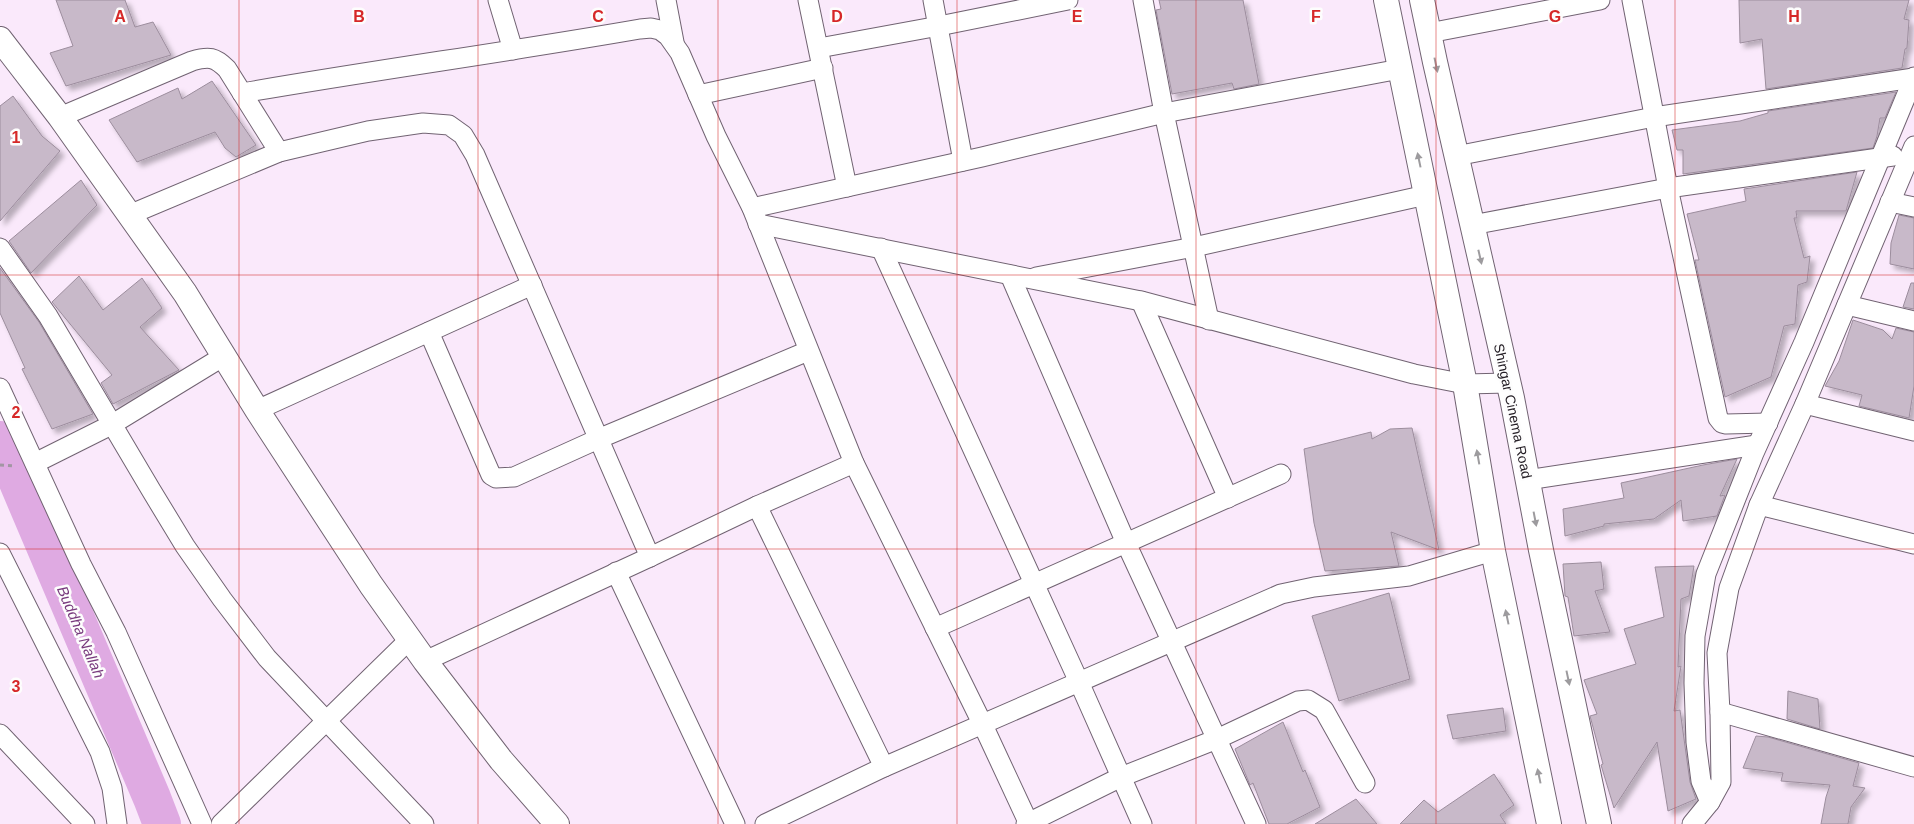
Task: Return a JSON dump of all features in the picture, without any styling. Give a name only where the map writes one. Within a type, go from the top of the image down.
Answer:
[{"type":"street","points":[[498,0],[513,50]]},
{"type":"street","points":[[666,0],[674,42],[755,216],[854,463],[982,724],[1028,824],[1121,777],[1217,739],[1298,701],[1308,700],[1324,710],[1365,783]]},
{"type":"street","points":[[808,0],[847,187]]},
{"type":"street","points":[[933,0],[963,161]]},
{"type":"street","points":[[819,48],[1068,0]]},
{"type":"street","points":[[1143,0],[1164,112],[1209,320]]},
{"type":"street","points":[[1386,0],[1465,384],[1493,551],[1549,824]]},
{"type":"street","name":"Shingar Cinema Road","points":[[1422,0],[1508,382],[1598,824]]},
{"type":"street","points":[[1429,33],[1600,0]]},
{"type":"street","points":[[1632,0],[1668,188],[1719,421],[1734,425],[1768,423]]},
{"type":"street","points":[[242,93],[340,75],[651,28],[660,30],[674,42]]},
{"type":"street","points":[[0,39],[60,117],[185,293],[257,410],[371,585],[425,661],[501,760],[557,824]]},
{"type":"street","points":[[60,117],[202,58],[210,58],[218,60],[227,70],[279,152]]},
{"type":"street","points":[[698,95],[823,68]]},
{"type":"street","points":[[755,216],[847,187],[1164,112],[1400,69]]},
{"type":"street","points":[[1456,156],[1654,117],[1914,78],[1890,202],[1805,404],[1758,505],[1729,588],[1717,652],[1720,712],[1720,782],[1710,802],[1692,824]]},
{"type":"street","points":[[129,215],[279,152],[368,132],[423,123],[449,125],[464,135],[475,155],[650,557]]},
{"type":"street","points":[[1472,225],[1668,188],[1900,154]]},
{"type":"street","points":[[1710,802],[1701,781],[1696,742],[1694,658],[1696,628],[1706,574],[1758,445],[1804,342],[1900,154]]},
{"type":"street","points":[[1018,277],[1194,247],[1426,195]]},
{"type":"street","points":[[1890,202],[1914,207]]},
{"type":"street","points":[[755,216],[880,248],[1141,301],[1414,374],[1465,384],[1508,382]]},
{"type":"street","points":[[0,248],[48,316],[111,425],[185,546],[222,599],[267,658],[424,824]]},
{"type":"street","points":[[880,248],[1142,824]]},
{"type":"street","points":[[1018,277],[1126,543],[1173,641],[1256,824]]},
{"type":"street","points":[[257,410],[532,285]]},
{"type":"street","points":[[1141,301],[1228,498]]},
{"type":"street","points":[[1847,305],[1914,321]]},
{"type":"street","points":[[429,332],[491,475],[496,478],[514,477],[598,439],[808,351]]},
{"type":"street","points":[[29,465],[111,425],[224,356]]},
{"type":"street","points":[[0,388],[29,465],[116,632],[202,824]]},
{"type":"street","points":[[1805,404],[1914,431]]},
{"type":"street","points":[[1527,480],[1758,445]]},
{"type":"street","points":[[425,661],[757,506],[854,463]]},
{"type":"street","points":[[935,628],[1281,474]]},
{"type":"street","points":[[1758,505],[1914,544]]},
{"type":"street","points":[[757,506],[884,767]]},
{"type":"street","points":[[765,824],[884,767],[1281,594],[1314,587],[1409,576],[1493,551]]},
{"type":"street","points":[[1,555],[100,752],[112,788],[117,824]]},
{"type":"street","points":[[616,572],[735,824]]},
{"type":"street","points":[[222,824],[410,639]]},
{"type":"street","points":[[1720,712],[1914,767]]},
{"type":"street","points":[[0,734],[85,824]]},
{"type":"path","points":[[0,465],[29,465]]},
{"type":"building","points":[[56,0],[125,0],[135,27],[153,22],[171,55],[66,86],[50,53],[73,46]]},
{"type":"building","points":[[1159,0],[1243,0],[1259,84],[1234,89],[1232,83],[1172,94],[1156,10],[1161,9]]},
{"type":"building","points":[[1739,0],[1909,0],[1904,19],[1909,20],[1907,48],[1905,49],[1902,68],[1766,89],[1762,39],[1740,43]]},
{"type":"building","points":[[212,81],[256,145],[236,157],[225,148],[215,132],[137,162],[109,120],[178,88],[182,99]]},
{"type":"building","points":[[1896,92],[1885,118],[1880,118],[1873,148],[1683,174],[1683,150],[1677,150],[1672,130],[1740,121],[1768,113],[1768,111]]},
{"type":"building","points":[[13,96],[42,136],[60,151],[0,221],[0,106]]},
{"type":"building","points":[[1857,172],[1846,211],[1796,211],[1797,218],[1794,218],[1804,258],[1810,256],[1807,282],[1798,285],[1795,324],[1784,326],[1771,377],[1725,397],[1695,260],[1699,260],[1687,214],[1746,201],[1744,189]]},
{"type":"building","points":[[81,180],[97,205],[31,273],[9,241]]},
{"type":"building","points":[[1899,215],[1914,218],[1914,269],[1890,264],[1891,243]]},
{"type":"building","points":[[0,268],[39,322],[93,414],[52,429],[22,369],[25,368],[0,313]]},
{"type":"building","points":[[79,276],[103,310],[142,278],[162,308],[140,327],[179,370],[113,404],[101,383],[112,375],[52,302]]},
{"type":"building","points":[[1911,283],[1914,283],[1914,309],[1903,307]]},
{"type":"building","points":[[1853,320],[1883,330],[1892,339],[1896,328],[1914,332],[1914,386],[1909,418],[1859,406],[1862,395],[1825,386],[1839,361]]},
{"type":"building","points":[[1412,428],[1439,550],[1391,532],[1399,566],[1325,571],[1314,523],[1304,449],[1371,432],[1372,439],[1390,429]]},
{"type":"building","points":[[1737,459],[1720,496],[1725,495],[1717,516],[1683,521],[1681,500],[1654,519],[1604,524],[1604,526],[1565,536],[1563,509],[1624,498],[1621,483]]},
{"type":"building","points":[[1601,562],[1604,589],[1595,591],[1610,632],[1574,636],[1568,597],[1565,596],[1563,564]]},
{"type":"building","points":[[1694,566],[1689,596],[1681,599],[1678,667],[1681,666],[1674,711],[1680,710],[1690,782],[1696,799],[1668,811],[1657,742],[1614,808],[1601,765],[1603,764],[1590,716],[1597,714],[1584,680],[1636,664],[1624,629],[1664,617],[1655,567]]},
{"type":"building","points":[[1389,593],[1410,679],[1339,701],[1312,616]]},
{"type":"building","points":[[1788,691],[1818,699],[1820,729],[1787,719]]},
{"type":"building","points":[[1503,708],[1506,731],[1453,739],[1447,715]]},
{"type":"building","points":[[1283,722],[1303,772],[1305,770],[1320,807],[1287,824],[1269,824],[1253,783],[1250,785],[1235,749]]},
{"type":"building","points":[[1756,736],[1768,737],[1859,763],[1853,786],[1865,788],[1851,807],[1848,824],[1821,824],[1830,785],[1781,781],[1783,773],[1743,768]]},
{"type":"building","points":[[1494,774],[1514,805],[1500,815],[1506,824],[1400,824],[1424,800],[1438,812]]},
{"type":"building","points":[[1356,799],[1377,824],[1315,824]]},
{"type":"waterway","name":"Buddha Nallah","points":[[0,440],[162,824]]}]
